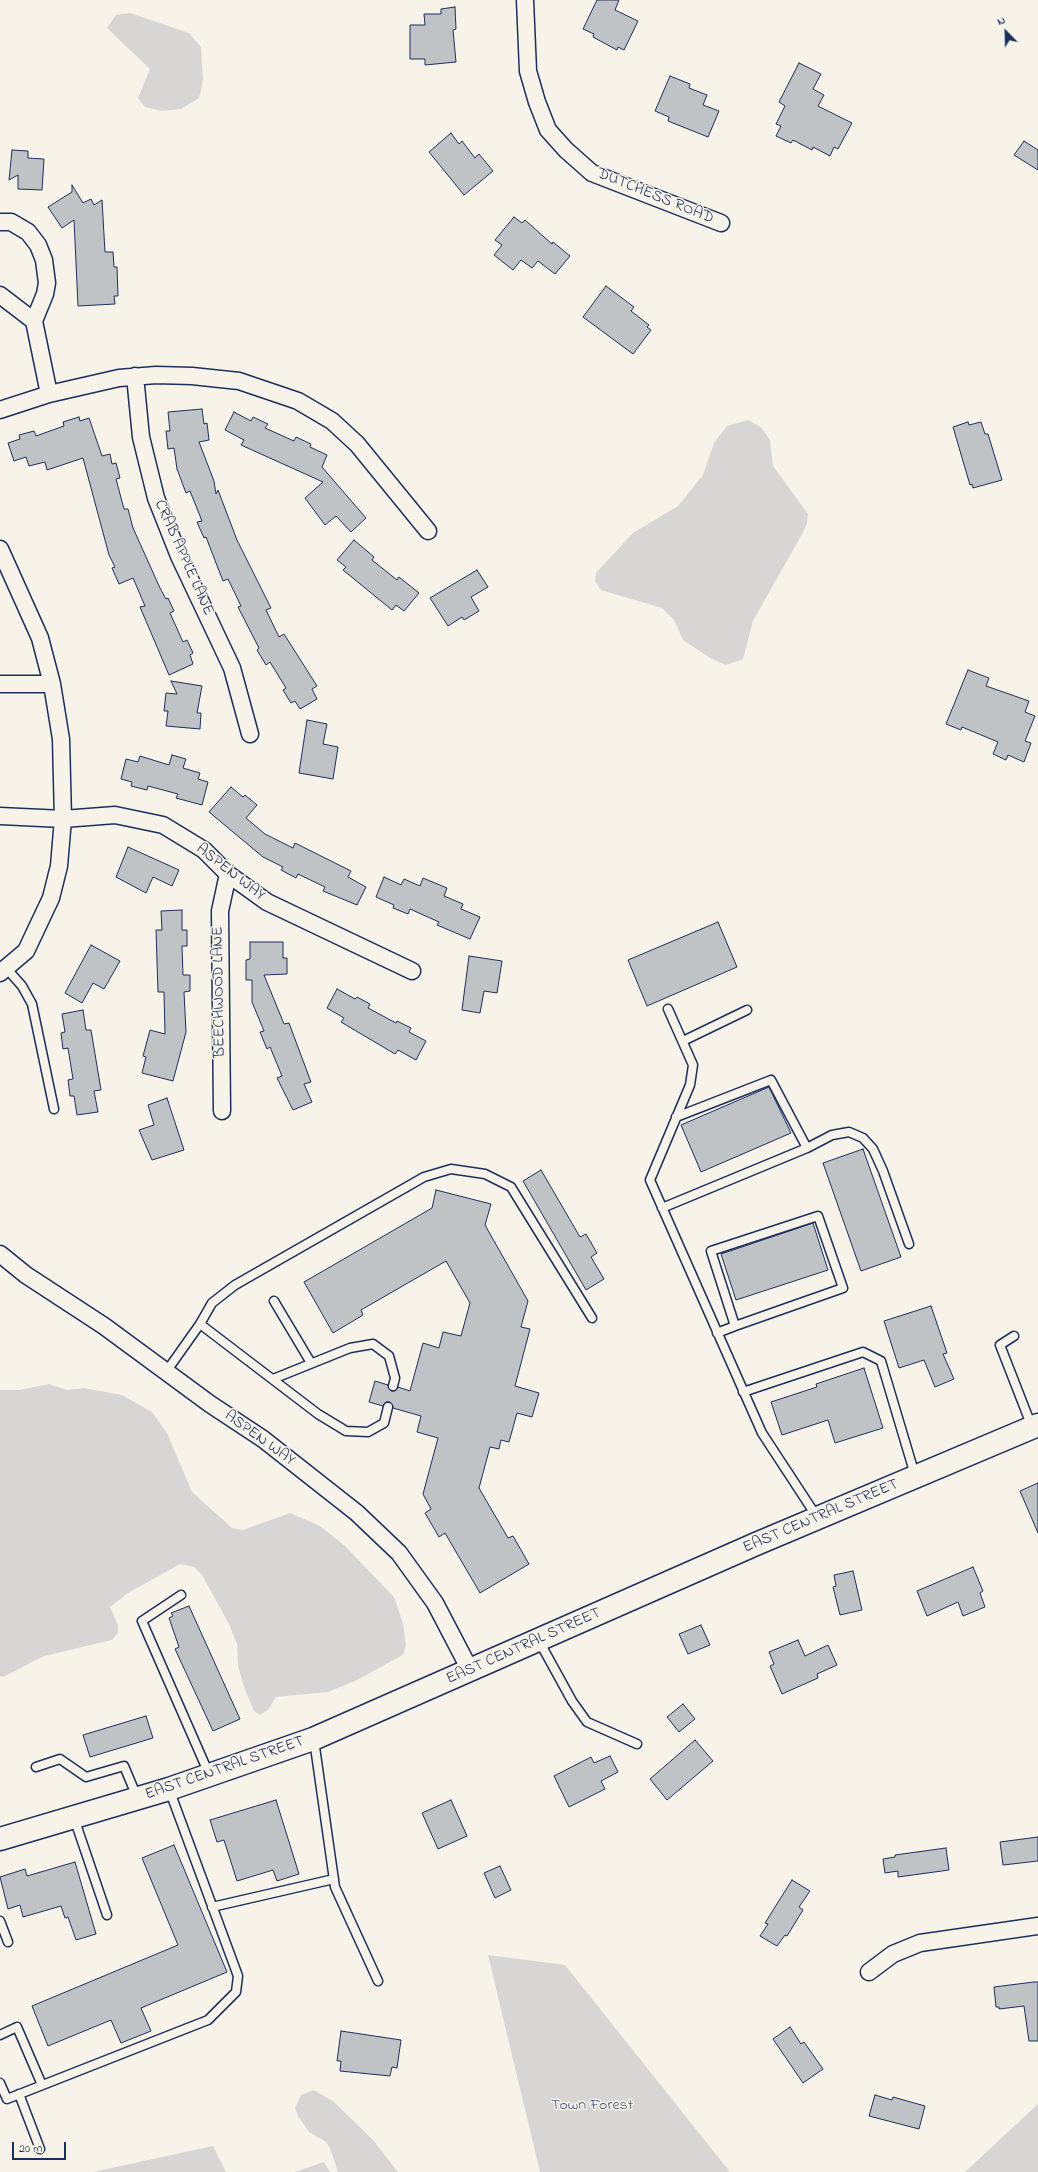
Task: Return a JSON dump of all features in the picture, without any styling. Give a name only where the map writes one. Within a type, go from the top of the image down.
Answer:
[{"type":"main road","name":"EAST CENTRAL STREET","points":[[0,1839],[168,1789],[313,1738],[818,1518],[1035,1426]]},
{"type":"street","name":"DUTCHESS ROAD","points":[[525,0],[528,71],[537,102],[548,130],[566,150],[592,173],[721,223]]},
{"type":"street","points":[[0,222],[11,222],[23,227],[34,239],[41,252],[47,283],[45,294],[34,321],[49,394]]},
{"type":"street","points":[[0,294],[34,321]]},
{"type":"street","points":[[0,410],[49,394],[100,381],[135,376],[192,376],[239,381],[277,392],[317,410],[341,428],[357,444],[428,530]]},
{"type":"street","name":"CRAB APPLE LANE","points":[[135,376],[141,437],[156,498],[176,550],[232,668],[250,734]]},
{"type":"street","points":[[0,549],[40,638],[52,684],[61,739],[63,819],[59,866],[51,898],[26,951],[3,971]]},
{"type":"street","points":[[0,684],[52,684]]},
{"type":"street","name":"ASPEN WAY","points":[[0,816],[63,819],[115,815],[163,825],[204,850],[228,874],[267,902],[412,971]]},
{"type":"street","name":"BEECHWOOD LANE","points":[[222,1111],[220,911],[228,874]]},
{"type":"street","name":"ASPEN WAY","points":[[0,1254],[26,1275],[104,1326],[166,1372],[263,1440],[357,1513],[399,1553],[434,1603],[470,1670]]},
{"type":"street","points":[[869,1972],[893,1954],[920,1943],[1038,1926]]},
{"type":"lane","points":[[3,971],[22,986],[32,1004],[54,1109]]},
{"type":"lane","points":[[668,1009],[693,1065],[690,1085],[650,1180],[762,1433],[818,1518]]},
{"type":"lane","points":[[683,1041],[747,1010]]},
{"type":"lane","points":[[676,1116],[771,1080],[807,1148]]},
{"type":"lane","points":[[662,1208],[807,1148],[832,1135],[849,1132],[863,1138],[873,1149],[883,1171],[909,1244]]},
{"type":"lane","points":[[166,1372],[200,1324],[212,1303],[235,1285],[424,1177],[451,1169],[485,1174],[511,1187],[592,1318]]},
{"type":"lane","points":[[717,1333],[843,1288],[818,1216],[711,1251],[735,1326]]},
{"type":"lane","points":[[274,1301],[311,1363]]},
{"type":"lane","points":[[200,1324],[318,1414],[346,1432],[368,1432],[384,1423],[388,1407]]},
{"type":"lane","points":[[1014,1336],[1000,1345],[1035,1426]]},
{"type":"lane","points":[[273,1379],[350,1348],[374,1344],[389,1356],[395,1378],[393,1386]]},
{"type":"lane","points":[[743,1392],[862,1352],[881,1362],[915,1477]]},
{"type":"lane","points":[[180,1595],[142,1621],[210,1775]]},
{"type":"lane","points":[[538,1640],[572,1702],[587,1722],[637,1744]]},
{"type":"lane","points":[[313,1738],[335,1887],[378,1980]]},
{"type":"lane","points":[[36,1767],[60,1759],[86,1777],[124,1766],[137,1798]]},
{"type":"lane","points":[[0,2083],[7,2099],[208,2020],[236,1992],[238,1976],[168,1789]]},
{"type":"lane","points":[[74,1817],[107,1915]]},
{"type":"lane","points":[[212,1906],[334,1879]]},
{"type":"lane","points":[[0,1921],[8,1942]]},
{"type":"lane","points":[[0,2035],[17,2027],[42,2085]]},
{"type":"lane","points":[[19,2094],[40,2148]]},
{"type":"green space","points":[[130,13],[189,33],[201,47],[203,80],[199,98],[181,109],[161,111],[145,107],[138,98],[150,69],[107,28],[116,15]]},
{"type":"green space","points":[[748,420],[761,427],[770,440],[773,466],[808,514],[807,524],[802,534],[753,621],[743,659],[726,665],[710,658],[683,640],[674,620],[662,608],[601,590],[595,581],[596,573],[633,533],[678,506],[703,475],[714,443],[727,426]]},
{"type":"green space","points":[[49,1384],[67,1390],[84,1388],[122,1395],[152,1412],[167,1433],[192,1492],[232,1528],[243,1530],[290,1513],[320,1526],[345,1546],[394,1597],[403,1623],[406,1646],[403,1655],[355,1681],[328,1692],[276,1697],[268,1710],[260,1715],[254,1711],[245,1690],[238,1666],[237,1644],[229,1624],[202,1575],[194,1567],[180,1564],[128,1593],[110,1607],[118,1625],[118,1633],[112,1640],[44,1656],[3,1677],[0,1676],[0,1390],[19,1390]]},
{"type":"green space","name":"Town Forest","points":[[488,1955],[565,1965],[730,2172],[540,2172]]},
{"type":"green space","points":[[314,2090],[334,2102],[373,2140],[398,2172],[338,2172],[330,2148],[326,2142],[309,2132],[298,2116],[295,2108],[301,2095]]},
{"type":"green space","points":[[1038,2104],[1038,2172],[965,2172]]},
{"type":"green space","points":[[213,2146],[226,2172],[93,2172]]},
{"type":"green space","points":[[324,2162],[330,2172],[295,2172]]},
{"type":"building","points":[[597,0],[619,0],[615,10],[638,21],[624,50],[618,47],[617,50],[593,37],[594,34],[583,29]]},
{"type":"building","points":[[455,7],[456,29],[453,30],[456,62],[425,65],[425,59],[410,59],[410,25],[425,25],[424,14],[441,14],[441,9]]},
{"type":"building","points":[[799,63],[821,74],[813,89],[824,95],[818,106],[852,123],[838,149],[834,147],[830,156],[813,147],[812,150],[793,140],[791,143],[776,136],[781,126],[776,124],[785,106],[779,102]]},
{"type":"building","points":[[670,76],[690,84],[689,88],[707,95],[703,105],[719,111],[708,137],[668,121],[669,117],[655,111]]},
{"type":"building","points":[[451,133],[459,144],[462,141],[475,158],[479,154],[493,171],[464,195],[429,152]]},
{"type":"building","points":[[1024,141],[1038,150],[1038,170],[1014,155]]},
{"type":"building","points":[[12,150],[28,151],[28,158],[44,159],[42,190],[18,189],[18,175],[9,180]]},
{"type":"building","points":[[72,185],[83,203],[91,199],[94,205],[102,200],[105,252],[113,252],[114,267],[117,267],[118,296],[114,296],[115,304],[78,306],[74,220],[62,228],[48,207],[72,192]]},
{"type":"building","points":[[514,217],[522,223],[525,220],[552,244],[553,242],[570,256],[555,274],[538,261],[532,268],[521,260],[513,270],[494,255],[502,245],[495,240]]},
{"type":"building","points":[[606,286],[634,307],[631,311],[649,325],[647,327],[651,330],[633,354],[583,317]]},
{"type":"building","points":[[202,409],[204,424],[207,423],[209,440],[199,442],[214,481],[216,494],[218,490],[237,540],[271,608],[266,610],[279,637],[284,634],[317,686],[312,689],[317,699],[300,709],[295,701],[291,703],[283,690],[286,688],[270,662],[266,665],[257,650],[259,648],[238,607],[241,606],[228,579],[223,581],[206,537],[204,538],[197,522],[202,521],[190,491],[186,493],[177,469],[174,448],[168,449],[166,431],[170,431],[168,412]]},
{"type":"building","points":[[234,412],[251,421],[253,417],[268,424],[265,428],[294,441],[296,437],[311,444],[310,447],[327,455],[322,467],[366,518],[351,532],[336,516],[325,525],[305,498],[323,482],[241,445],[244,440],[225,430]]},
{"type":"building","points":[[79,417],[80,421],[89,418],[102,456],[110,454],[112,464],[116,463],[120,478],[116,479],[124,509],[128,509],[133,528],[160,588],[166,599],[168,598],[174,611],[170,613],[183,642],[187,640],[193,653],[190,655],[193,664],[169,675],[140,607],[145,606],[133,578],[119,584],[112,568],[115,567],[109,555],[83,458],[47,470],[45,462],[29,466],[26,457],[14,461],[8,443],[20,439],[19,435],[34,431],[36,436],[64,426],[63,422]]},
{"type":"building","points":[[968,422],[969,425],[981,422],[985,434],[988,434],[1002,480],[973,488],[972,484],[970,485],[953,427]]},
{"type":"building","points":[[354,540],[374,557],[372,560],[397,580],[399,577],[419,593],[404,611],[396,605],[392,610],[343,570],[346,567],[337,560]]},
{"type":"building","points":[[477,570],[488,587],[471,597],[479,611],[464,620],[462,617],[448,626],[430,598]]},
{"type":"building","points":[[968,670],[989,678],[986,686],[1029,701],[1025,712],[1035,716],[1025,741],[1031,743],[1024,762],[1008,755],[1006,760],[993,754],[998,742],[962,727],[961,730],[946,724]]},
{"type":"building","points":[[171,681],[202,686],[197,713],[201,713],[200,729],[166,726],[168,711],[164,711],[166,693],[177,694]]},
{"type":"building","points":[[307,720],[327,724],[323,744],[338,747],[333,779],[299,773]]},
{"type":"building","points":[[172,755],[186,759],[183,768],[200,773],[198,779],[208,782],[202,805],[176,798],[178,794],[148,786],[147,790],[131,786],[132,782],[121,779],[126,759],[138,762],[140,756],[169,765]]},
{"type":"building","points":[[231,787],[243,797],[245,795],[257,805],[246,818],[265,834],[293,848],[295,843],[351,871],[348,877],[366,887],[357,905],[323,891],[325,887],[298,874],[296,878],[281,870],[283,867],[263,857],[209,812]]},
{"type":"building","points":[[128,847],[179,870],[172,886],[153,877],[146,893],[116,877]]},
{"type":"building","points":[[384,877],[401,885],[404,879],[420,886],[423,878],[447,888],[444,896],[463,904],[461,909],[480,917],[470,939],[437,925],[439,922],[410,909],[408,914],[393,908],[394,905],[376,897]]},
{"type":"building","points":[[182,910],[182,930],[187,930],[187,946],[182,946],[183,975],[190,975],[190,991],[184,992],[186,1032],[173,1081],[142,1073],[146,1057],[143,1056],[150,1030],[165,1034],[164,992],[158,992],[156,930],[162,930],[161,911]]},
{"type":"building","points":[[718,922],[737,967],[647,1006],[628,960]]},
{"type":"building","points":[[250,942],[283,942],[283,958],[287,958],[287,974],[264,975],[284,1024],[289,1023],[311,1082],[304,1084],[312,1102],[293,1110],[277,1078],[282,1076],[270,1047],[267,1049],[260,1032],[264,1031],[252,1002],[252,980],[246,980],[246,960],[250,959]]},
{"type":"building","points":[[91,945],[120,961],[104,989],[93,983],[82,1003],[65,993]]},
{"type":"building","points":[[469,956],[502,961],[497,993],[484,991],[480,1013],[462,1010]]},
{"type":"building","points":[[337,989],[355,999],[357,997],[370,1004],[368,1008],[396,1023],[397,1021],[411,1028],[409,1032],[426,1041],[416,1060],[398,1050],[395,1054],[341,1022],[344,1018],[327,1008]]},
{"type":"building","points":[[83,1010],[86,1030],[91,1030],[101,1090],[94,1091],[98,1112],[77,1115],[74,1096],[70,1096],[68,1080],[73,1079],[68,1048],[63,1049],[61,1033],[65,1032],[62,1014]]},
{"type":"building","points":[[769,1087],[791,1133],[701,1172],[681,1125]]},
{"type":"building","points":[[167,1098],[184,1150],[152,1160],[139,1130],[154,1125],[148,1105]]},
{"type":"building","points":[[863,1149],[901,1257],[861,1271],[823,1163]]},
{"type":"building","points":[[541,1170],[580,1237],[586,1234],[597,1253],[591,1257],[604,1279],[586,1290],[523,1181]]},
{"type":"building","points":[[436,1190],[491,1204],[485,1225],[528,1301],[521,1327],[530,1329],[515,1386],[539,1393],[532,1417],[517,1413],[509,1442],[501,1440],[499,1449],[490,1447],[479,1488],[508,1538],[513,1536],[529,1564],[480,1593],[445,1533],[439,1537],[425,1513],[431,1509],[423,1494],[438,1438],[417,1432],[421,1416],[393,1408],[390,1402],[386,1402],[383,1406],[369,1402],[375,1381],[388,1385],[391,1391],[395,1391],[398,1387],[410,1391],[423,1343],[439,1348],[443,1332],[461,1336],[470,1303],[446,1261],[361,1310],[363,1315],[333,1333],[304,1282],[432,1208]]},
{"type":"building","points":[[813,1223],[828,1270],[736,1300],[721,1254]]},
{"type":"building","points":[[931,1306],[947,1353],[943,1354],[954,1379],[935,1387],[924,1360],[899,1368],[884,1321]]},
{"type":"building","points":[[864,1368],[883,1428],[835,1443],[828,1420],[782,1435],[771,1402],[817,1387],[816,1384]]},
{"type":"building","points":[[1038,1483],[1038,1533],[1020,1491]]},
{"type":"building","points":[[973,1567],[983,1591],[980,1593],[985,1607],[963,1616],[958,1602],[927,1616],[917,1591]]},
{"type":"building","points":[[853,1571],[862,1610],[840,1615],[833,1587],[836,1586],[834,1575]]},
{"type":"building","points":[[189,1606],[240,1719],[213,1731],[175,1649],[179,1647],[169,1618],[173,1616],[171,1613]]},
{"type":"building","points":[[701,1625],[710,1645],[688,1654],[679,1634]]},
{"type":"building","points":[[798,1640],[805,1656],[828,1645],[837,1665],[817,1674],[818,1678],[782,1694],[770,1666],[774,1664],[769,1652]]},
{"type":"building","points":[[683,1704],[695,1719],[679,1732],[667,1717]]},
{"type":"building","points":[[146,1716],[153,1738],[90,1757],[83,1735]]},
{"type":"building","points":[[695,1740],[713,1761],[667,1800],[650,1779]]},
{"type":"building","points":[[610,1756],[618,1772],[601,1781],[605,1789],[569,1807],[554,1776],[591,1757],[594,1763]]},
{"type":"building","points":[[276,1800],[299,1874],[277,1881],[273,1870],[237,1881],[224,1840],[217,1842],[210,1820]]},
{"type":"building","points":[[451,1800],[467,1836],[438,1849],[422,1813]]},
{"type":"building","points":[[1038,1837],[1038,1861],[1003,1865],[1000,1842]]},
{"type":"building","points":[[174,1845],[227,1972],[141,2008],[151,2031],[121,2043],[111,2020],[48,2046],[32,2006],[178,1945],[142,1858]]},
{"type":"building","points":[[946,1848],[949,1870],[898,1877],[898,1871],[885,1873],[883,1859],[895,1857],[895,1855]]},
{"type":"building","points":[[75,1862],[96,1934],[76,1940],[68,1917],[65,1918],[61,1906],[23,1917],[20,1905],[8,1909],[0,1877],[25,1869],[27,1876]]},
{"type":"building","points":[[500,1866],[511,1890],[495,1898],[484,1873]]},
{"type":"building","points":[[792,1880],[810,1891],[799,1907],[803,1910],[787,1936],[785,1935],[777,1946],[760,1936],[768,1924],[765,1923]]},
{"type":"building","points":[[1038,1982],[1038,2041],[1029,2041],[1024,2006],[999,2009],[999,2007],[996,2007],[994,1987]]},
{"type":"building","points":[[790,2027],[801,2044],[804,2042],[823,2069],[803,2083],[773,2039]]},
{"type":"building","points":[[341,2031],[401,2040],[397,2068],[392,2067],[390,2076],[340,2071],[341,2061],[337,2061]]},
{"type":"building","points":[[875,2095],[892,2100],[893,2097],[925,2106],[919,2129],[869,2116]]}]
